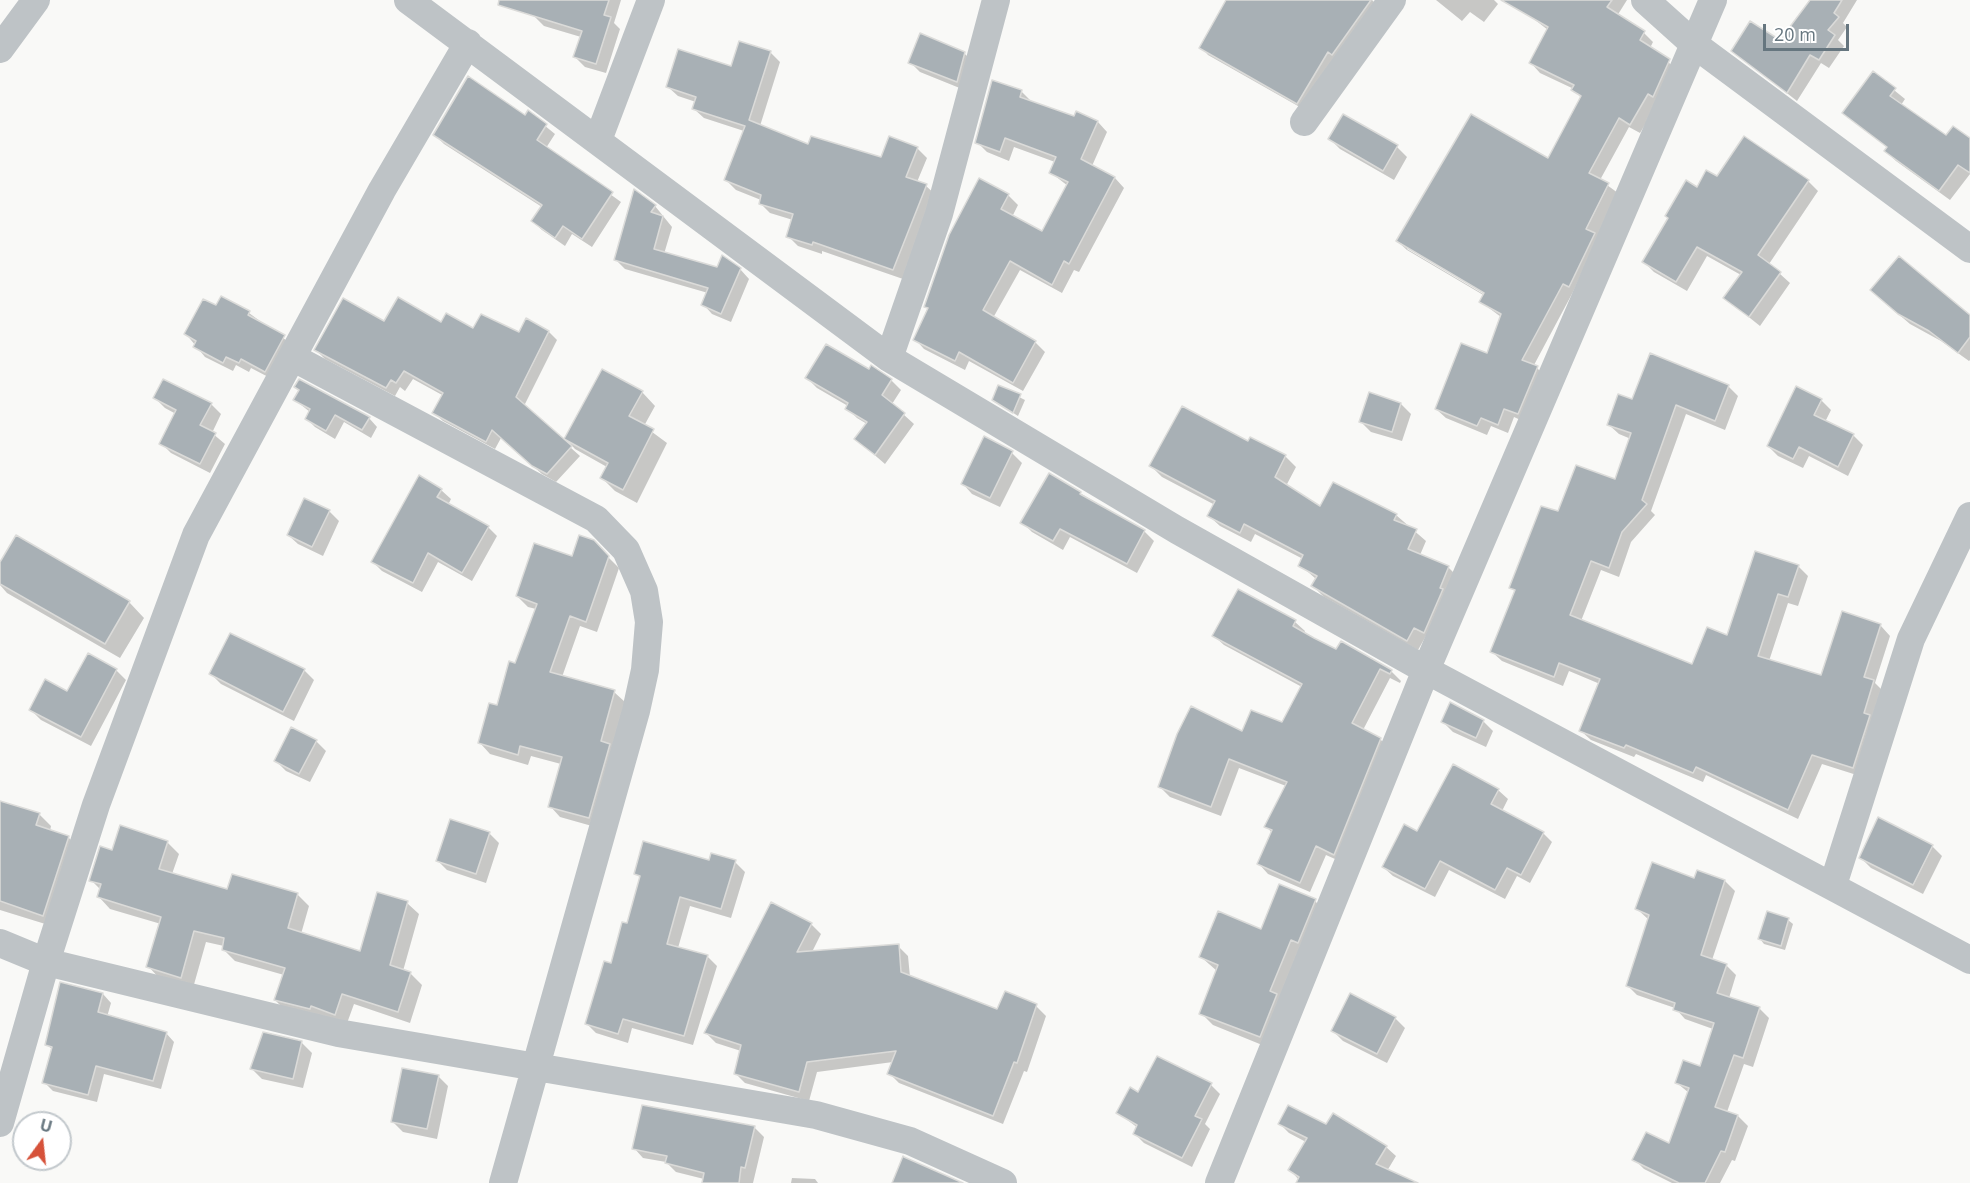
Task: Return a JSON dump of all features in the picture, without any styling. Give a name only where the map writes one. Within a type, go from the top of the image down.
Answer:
[{"type":"street","points":[[0,49],[36,0]]},
{"type":"street","points":[[408,0],[889,358],[1177,530],[1426,670],[1970,960]]},
{"type":"street","points":[[598,140],[651,0]]},
{"type":"street","points":[[889,358],[939,214],[996,0]]},
{"type":"street","points":[[1304,122],[1392,0]]},
{"type":"street","points":[[1645,0],[1695,45],[1970,249]]},
{"type":"street","points":[[1219,1183],[1426,670],[1713,0]]},
{"type":"street","points":[[0,1123],[46,963],[96,805],[196,536],[382,190],[468,43]]},
{"type":"street","points":[[292,357],[596,519],[626,550],[644,591],[649,622],[645,670],[636,711],[502,1183]]},
{"type":"street","points":[[1833,885],[1911,639],[1970,516]]},
{"type":"street","points":[[0,943],[46,963],[338,1033],[805,1114],[910,1141],[1003,1183]]},
{"type":"building","points":[[499,0],[609,0],[604,15],[611,17],[596,64],[573,57],[582,31],[498,5]]},
{"type":"building","points":[[1226,0],[1371,0],[1332,55],[1328,52],[1297,104],[1199,48]]},
{"type":"building","points":[[1501,0],[1612,0],[1607,7],[1645,31],[1640,40],[1670,59],[1653,97],[1648,94],[1630,125],[1619,118],[1589,173],[1609,183],[1586,229],[1595,233],[1569,287],[1563,284],[1522,360],[1538,366],[1518,414],[1504,409],[1498,425],[1481,418],[1477,426],[1435,409],[1461,343],[1487,353],[1501,314],[1479,302],[1484,293],[1396,241],[1471,114],[1548,158],[1581,96],[1571,90],[1574,85],[1529,63],[1548,27]]},
{"type":"building","points":[[1810,0],[1842,0],[1834,13],[1839,17],[1828,30],[1835,35],[1819,60],[1810,55],[1787,93],[1731,51],[1750,21],[1780,40]]},
{"type":"building","points":[[920,33],[965,52],[957,82],[908,63]]},
{"type":"building","points":[[739,41],[771,51],[749,120],[808,144],[811,136],[881,157],[889,136],[918,147],[906,177],[927,184],[893,270],[813,242],[812,245],[786,237],[793,214],[759,204],[761,195],[724,180],[745,126],[692,109],[696,97],[666,87],[678,49],[731,66]]},
{"type":"building","points":[[1873,71],[1896,88],[1890,96],[1946,135],[1953,126],[1970,138],[1970,173],[1958,165],[1939,191],[1884,151],[1887,147],[1842,113]]},
{"type":"building","points":[[468,76],[525,115],[528,110],[547,124],[537,140],[613,192],[582,239],[563,226],[555,238],[531,221],[542,205],[433,135]]},
{"type":"building","points":[[992,80],[1022,90],[1020,97],[1074,116],[1076,111],[1098,121],[1081,159],[1115,177],[1069,264],[1064,261],[1052,285],[1010,261],[983,310],[1036,341],[1013,383],[959,352],[955,361],[913,340],[928,308],[924,307],[949,235],[979,178],[1009,194],[1001,209],[1042,231],[1068,182],[1049,173],[1056,157],[1005,138],[1000,152],[975,143]]},
{"type":"building","points":[[1343,114],[1398,145],[1383,171],[1328,139]]},
{"type":"building","points":[[1744,136],[1809,180],[1758,255],[1781,272],[1749,317],[1723,298],[1742,272],[1697,247],[1676,282],[1642,262],[1668,218],[1665,216],[1686,180],[1697,187],[1706,170],[1717,176]]},
{"type":"building","points":[[634,189],[656,205],[651,212],[663,216],[654,249],[717,267],[722,255],[741,268],[721,314],[701,305],[708,288],[614,260]]},
{"type":"building","points":[[1899,256],[1970,315],[1970,337],[1958,353],[1929,331],[1898,314],[1870,290]]},
{"type":"building","points":[[221,296],[250,311],[248,315],[285,335],[265,372],[241,359],[239,363],[226,357],[223,363],[193,347],[196,341],[184,334],[203,299],[216,305]]},
{"type":"building","points":[[398,297],[441,322],[446,313],[473,328],[481,314],[519,332],[526,318],[549,331],[516,397],[572,446],[547,474],[532,466],[492,430],[486,442],[432,413],[443,393],[404,371],[396,383],[391,380],[386,388],[314,350],[343,298],[384,321]]},
{"type":"building","points":[[826,344],[869,369],[871,365],[892,379],[882,395],[905,413],[875,455],[854,439],[867,422],[845,409],[848,403],[805,378]]},
{"type":"building","points":[[1650,353],[1729,385],[1715,421],[1676,405],[1642,500],[1647,504],[1622,532],[1609,568],[1591,561],[1570,615],[1692,664],[1707,627],[1727,635],[1755,551],[1799,565],[1788,597],[1778,594],[1758,656],[1821,675],[1842,611],[1881,624],[1864,677],[1874,680],[1864,713],[1870,715],[1853,768],[1812,755],[1788,810],[1696,767],[1693,773],[1626,745],[1624,748],[1579,731],[1600,679],[1559,663],[1554,677],[1490,652],[1515,590],[1509,588],[1541,506],[1558,511],[1576,465],[1615,479],[1631,433],[1607,425],[1618,394],[1632,399]]},
{"type":"building","points":[[602,369],[643,391],[629,416],[654,429],[623,490],[600,478],[608,463],[564,439]]},
{"type":"building","points":[[163,379],[212,403],[200,425],[216,433],[200,464],[159,444],[176,410],[153,398]]},
{"type":"building","points":[[299,379],[370,417],[362,430],[335,415],[326,431],[305,419],[310,409],[293,400],[299,390],[294,387]]},
{"type":"building","points":[[998,385],[1021,394],[1013,413],[992,400]]},
{"type":"building","points":[[1796,386],[1822,399],[1814,415],[1854,434],[1838,467],[1799,447],[1793,459],[1767,446]]},
{"type":"building","points":[[1369,392],[1401,403],[1392,432],[1359,422]]},
{"type":"building","points":[[1182,406],[1248,441],[1250,437],[1286,455],[1275,477],[1320,506],[1333,482],[1397,514],[1394,520],[1417,529],[1408,549],[1449,566],[1440,588],[1443,589],[1424,633],[1414,628],[1407,641],[1311,586],[1317,576],[1298,566],[1303,555],[1244,524],[1240,533],[1207,516],[1215,501],[1149,466]]},
{"type":"building","points":[[984,436],[1013,451],[990,498],[961,484]]},
{"type":"building","points":[[1049,473],[1081,492],[1080,494],[1145,530],[1127,564],[1060,529],[1053,541],[1020,523]]},
{"type":"building","points":[[419,475],[442,489],[437,497],[489,526],[462,573],[428,553],[413,583],[371,562]]},
{"type":"building","points":[[304,498],[330,510],[312,547],[287,535]]},
{"type":"building","points":[[16,535],[130,601],[105,644],[0,584],[0,562]]},
{"type":"building","points":[[579,535],[594,540],[609,556],[586,622],[570,616],[550,672],[615,690],[601,741],[610,744],[589,818],[548,807],[562,757],[520,746],[518,755],[478,743],[489,703],[497,705],[509,661],[515,663],[537,604],[516,596],[534,543],[572,556]]},
{"type":"building","points":[[1238,589],[1296,620],[1293,626],[1314,638],[1336,649],[1341,641],[1392,670],[1390,674],[1380,669],[1352,723],[1381,738],[1334,855],[1316,846],[1300,883],[1257,864],[1272,830],[1264,827],[1287,782],[1229,759],[1211,807],[1158,787],[1177,734],[1191,706],[1242,731],[1251,710],[1282,722],[1302,684],[1212,636]]},
{"type":"building","points":[[230,633],[305,669],[283,712],[209,674]]},
{"type":"building","points":[[88,653],[117,669],[81,737],[29,710],[45,679],[67,691]]},
{"type":"building","points":[[1450,702],[1484,720],[1476,738],[1441,722]]},
{"type":"building","points":[[291,727],[317,740],[299,774],[274,761]]},
{"type":"building","points":[[1453,764],[1499,789],[1491,804],[1544,832],[1521,875],[1507,868],[1495,890],[1440,861],[1425,889],[1382,867],[1404,824],[1417,831]]},
{"type":"building","points":[[0,801],[40,813],[36,825],[69,836],[43,916],[0,901]]},
{"type":"building","points":[[1878,817],[1933,845],[1913,885],[1859,858]]},
{"type":"building","points":[[450,819],[490,832],[476,874],[436,861]]},
{"type":"building","points":[[120,825],[168,841],[159,869],[227,889],[232,874],[298,893],[288,928],[360,951],[377,892],[408,901],[390,965],[411,972],[398,1012],[342,994],[335,1015],[311,1006],[310,1009],[274,1000],[285,968],[222,950],[224,938],[194,931],[181,978],[146,967],[161,917],[97,897],[101,884],[89,881],[100,846],[112,850]]},
{"type":"building","points":[[643,841],[709,860],[711,853],[736,860],[721,909],[680,897],[667,944],[708,955],[684,1036],[623,1019],[618,1034],[585,1024],[604,961],[611,963],[622,922],[627,923],[640,876],[634,874]]},
{"type":"building","points":[[1652,862],[1694,878],[1697,870],[1725,880],[1701,955],[1727,964],[1717,993],[1760,1007],[1743,1058],[1734,1055],[1715,1107],[1738,1115],[1725,1152],[1721,1151],[1705,1183],[1679,1183],[1632,1160],[1646,1132],[1669,1143],[1689,1088],[1675,1083],[1683,1060],[1700,1066],[1714,1023],[1673,1010],[1675,1003],[1626,986],[1649,915],[1635,909]]},
{"type":"building","points":[[1279,884],[1316,899],[1298,943],[1291,940],[1270,991],[1277,994],[1260,1037],[1199,1014],[1218,965],[1199,957],[1218,911],[1261,929]]},
{"type":"building","points":[[771,902],[812,923],[797,952],[899,944],[901,972],[997,1009],[1005,991],[1037,1004],[1017,1063],[1014,1062],[993,1116],[887,1074],[896,1051],[807,1062],[799,1092],[734,1074],[741,1045],[704,1033]]},
{"type":"building","points":[[1767,911],[1789,918],[1781,946],[1758,939]]},
{"type":"building","points":[[60,982],[103,993],[98,1012],[167,1032],[153,1081],[96,1066],[88,1095],[42,1083],[52,1047],[45,1045]]},
{"type":"building","points":[[1350,993],[1396,1017],[1377,1054],[1331,1031]]},
{"type":"building","points":[[263,1032],[302,1041],[293,1079],[250,1069]]},
{"type":"building","points":[[1157,1056],[1212,1083],[1195,1116],[1202,1119],[1182,1158],[1133,1134],[1137,1125],[1116,1113],[1130,1087],[1138,1092]]},
{"type":"building","points":[[402,1068],[439,1075],[427,1129],[391,1122]]},
{"type":"building","points":[[642,1105],[755,1126],[745,1168],[741,1167],[739,1183],[702,1183],[704,1173],[665,1163],[667,1156],[632,1149]]},
{"type":"building","points":[[1288,1105],[1326,1124],[1333,1113],[1387,1146],[1376,1164],[1418,1183],[1296,1183],[1299,1177],[1288,1170],[1307,1138],[1278,1124]]},
{"type":"building","points":[[904,1157],[963,1183],[892,1183]]}]
